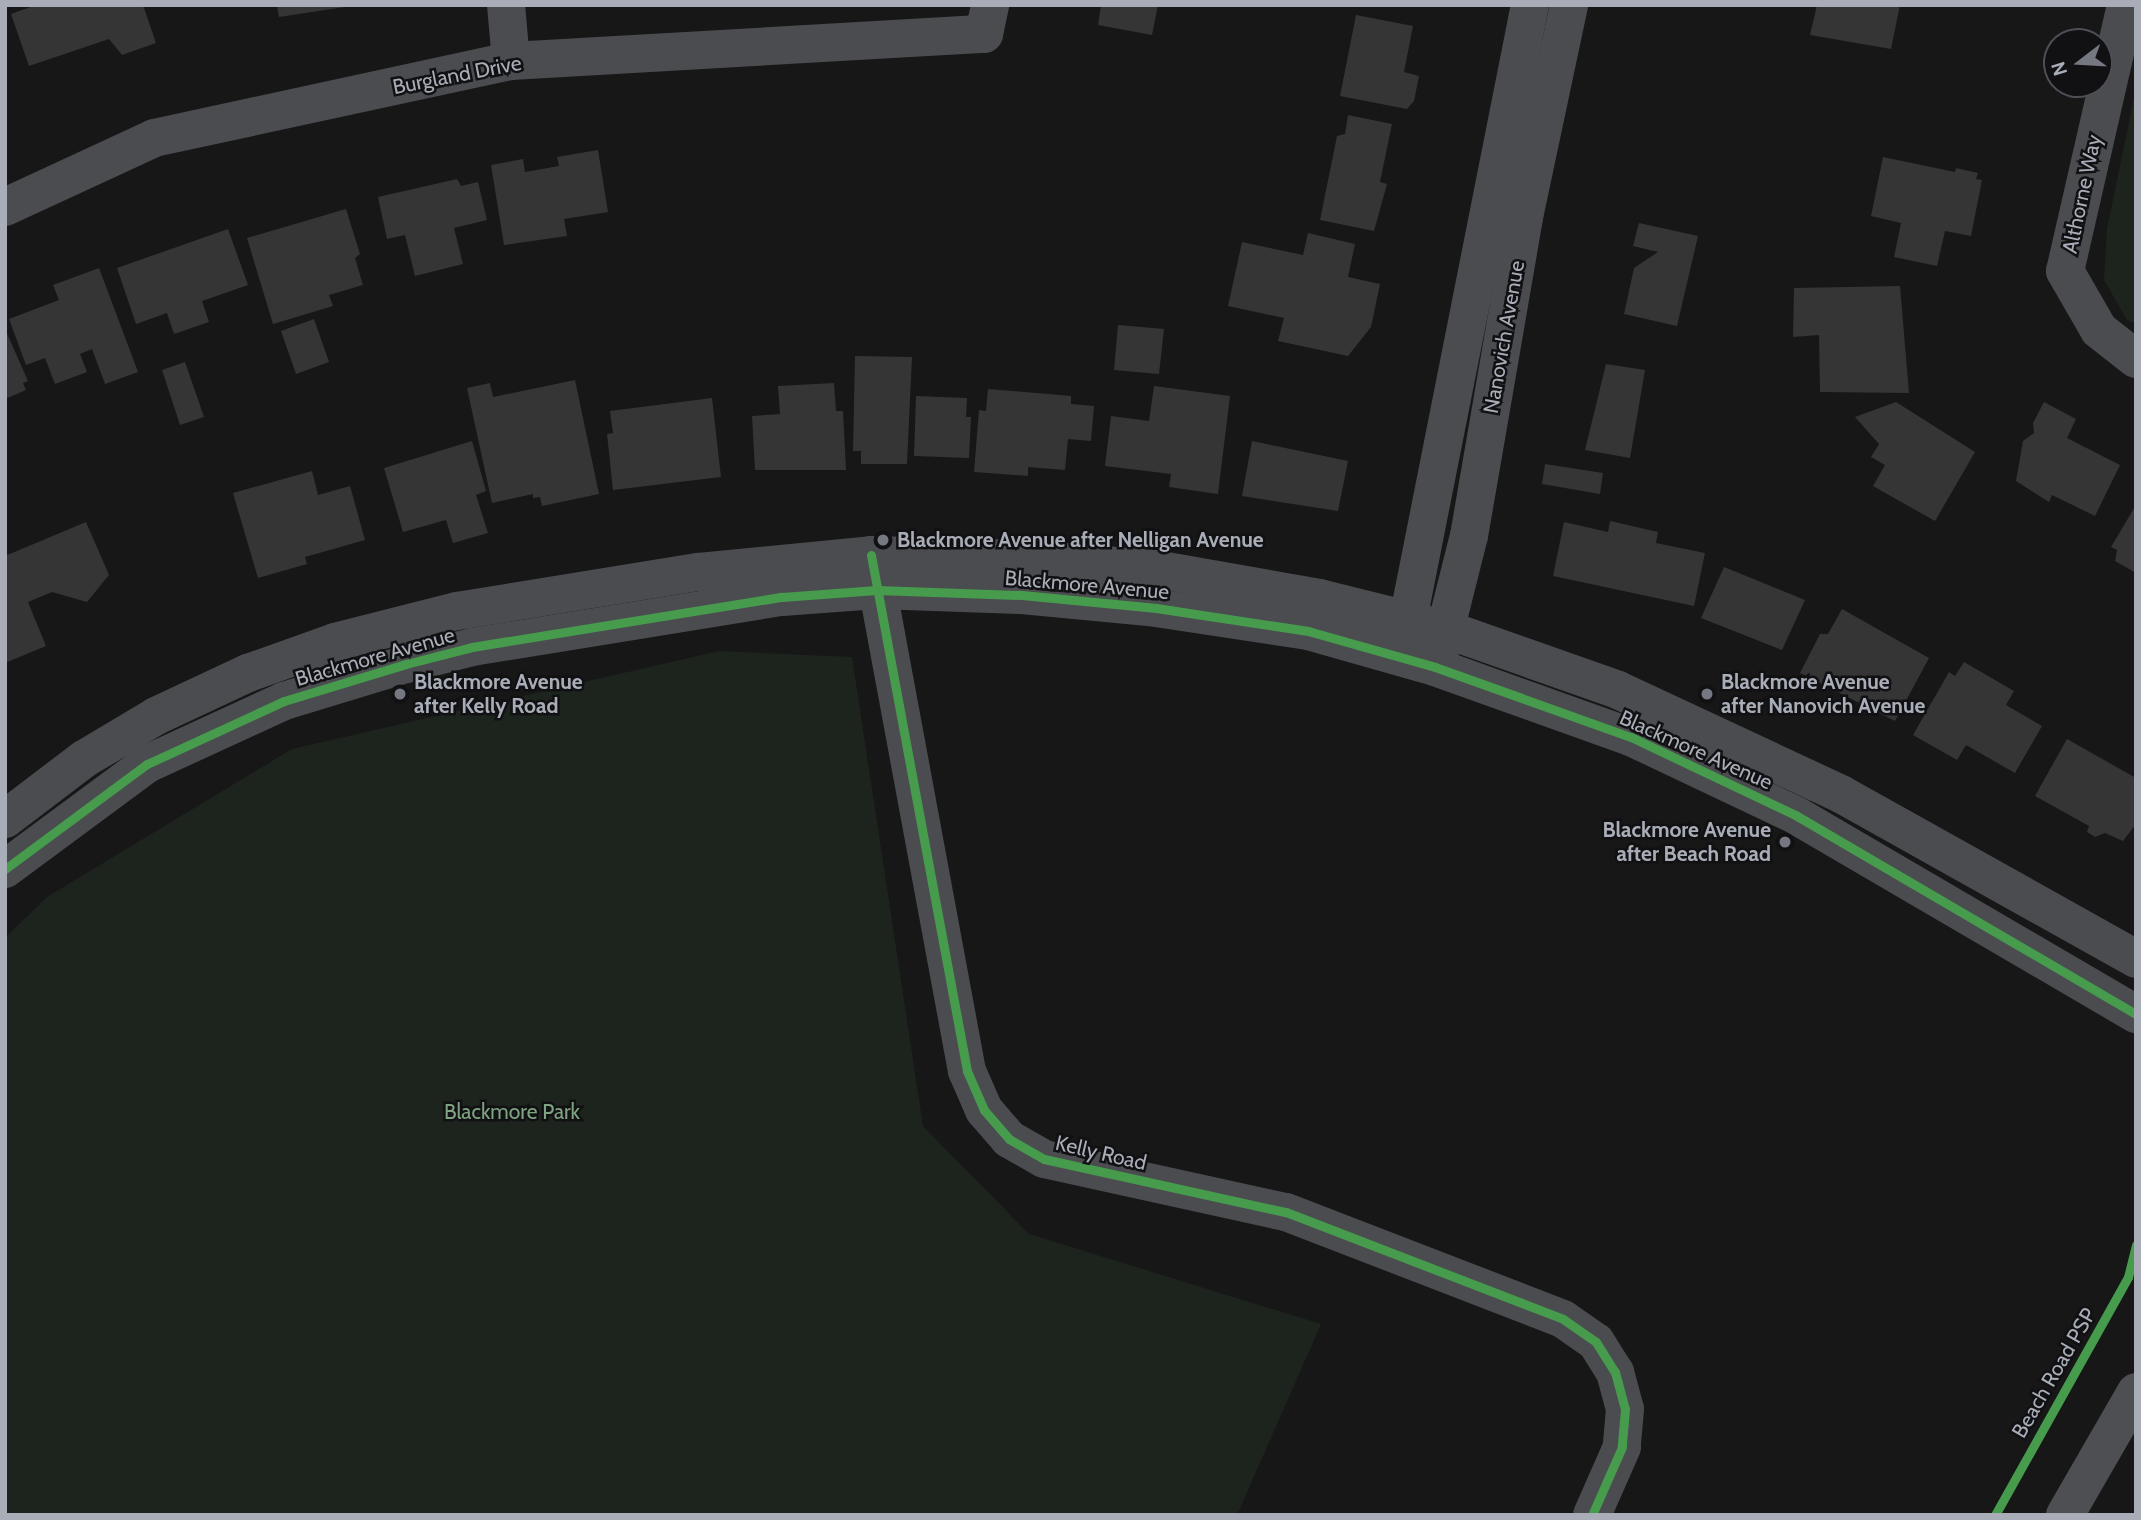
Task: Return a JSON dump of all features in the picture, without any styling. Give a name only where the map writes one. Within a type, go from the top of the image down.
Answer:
[{"type":"main road","points":[[2065,1515],[2136,1392]]},
{"type":"street","points":[[506,5],[511,61]]},
{"type":"street","name":"Burgland Drive","points":[[5,207],[154,138],[511,61],[984,34],[990,5]]},
{"type":"street","name":"Nanovich Avenue","points":[[1418,662],[1406,620],[1446,444],[1530,5]]},
{"type":"street","name":"Nanovich Avenue","points":[[1418,662],[1448,630],[1469,536],[1524,218],[1569,5]]},
{"type":"street","name":"Althorne Way","points":[[2126,5],[2065,271],[2099,330],[2136,359]]},
{"type":"street","name":"Blackmore Avenue","points":[[5,818],[84,759],[156,716],[248,673],[335,642],[457,611],[575,590],[874,572],[1028,559],[1155,569],[1319,598],[1448,630],[1618,690],[1841,794],[2136,959]]},
{"type":"street","name":"Blackmore Avenue","points":[[5,869],[147,764],[284,701],[472,647],[782,597],[874,572],[1022,595],[1156,608],[1308,631],[1418,662],[1632,737],[1762,799],[2136,1014]]},
{"type":"street","name":"Kelly Road","points":[[874,572],[967,1071],[984,1110],[1009,1139],[1044,1159],[1286,1212],[1563,1320],[1596,1342],[1615,1372],[1625,1409],[1622,1447],[1592,1515]]},
{"type":"green space","points":[[2136,88],[2136,324],[2127,320],[2104,280],[2107,229]]},
{"type":"green space","name":"Blackmore Park","points":[[719,651],[852,657],[923,1126],[1029,1234],[1321,1324],[1237,1515],[5,1515],[5,938],[47,897],[292,749]]},
{"type":"building","points":[[36,5],[143,5],[156,43],[122,55],[109,39],[29,66],[11,14]]},
{"type":"building","points":[[277,5],[345,5],[345,7],[279,17]]},
{"type":"building","points":[[1101,5],[1158,5],[1152,35],[1098,25]]},
{"type":"building","points":[[1817,5],[1900,5],[1891,49],[1810,35]]},
{"type":"building","points":[[1356,15],[1413,26],[1404,72],[1419,76],[1414,101],[1407,109],[1340,96]]},
{"type":"building","points":[[1348,115],[1392,124],[1380,182],[1387,184],[1374,231],[1320,220],[1337,136],[1345,134]]},
{"type":"building","points":[[598,150],[608,212],[564,219],[567,236],[504,245],[491,165],[523,159],[525,172],[559,166],[557,157]]},
{"type":"building","points":[[1883,157],[1955,172],[1956,168],[1978,173],[1976,179],[1982,180],[1971,236],[1945,231],[1937,266],[1894,257],[1901,223],[1871,216]]},
{"type":"building","points":[[457,179],[461,186],[478,182],[487,220],[454,228],[463,264],[415,276],[405,235],[387,239],[378,197]]},
{"type":"building","points":[[346,209],[360,254],[355,258],[363,285],[329,295],[333,306],[273,324],[247,238]]},
{"type":"building","points":[[1639,223],[1698,236],[1677,326],[1624,314],[1634,268],[1658,252],[1633,246]]},
{"type":"building","points":[[228,229],[248,285],[202,301],[209,322],[174,334],[167,313],[136,324],[117,268]]},
{"type":"building","points":[[1308,233],[1355,244],[1348,277],[1380,284],[1371,327],[1348,356],[1278,341],[1284,318],[1228,306],[1242,242],[1303,255]]},
{"type":"building","points":[[99,268],[138,372],[105,384],[92,349],[80,354],[87,372],[55,384],[45,358],[26,365],[9,319],[59,300],[53,285]]},
{"type":"building","points":[[1900,286],[1909,393],[1820,392],[1819,335],[1793,337],[1794,288]]},
{"type":"building","points":[[314,319],[329,362],[296,374],[281,331]]},
{"type":"building","points":[[1118,325],[1164,329],[1159,374],[1114,370]]},
{"type":"building","points":[[5,329],[28,381],[23,383],[26,390],[5,399]]},
{"type":"building","points":[[855,356],[912,357],[907,464],[861,464],[861,451],[853,451]]},
{"type":"building","points":[[185,362],[204,417],[180,425],[162,370]]},
{"type":"building","points":[[1606,364],[1645,370],[1630,458],[1585,450]]},
{"type":"building","points":[[575,380],[599,494],[542,506],[540,497],[533,498],[533,494],[492,503],[467,388],[490,383],[493,397]]},
{"type":"building","points":[[834,383],[836,411],[843,411],[846,470],[755,470],[752,416],[780,414],[778,386]]},
{"type":"building","points":[[1154,386],[1230,396],[1218,494],[1169,487],[1171,474],[1105,466],[1111,416],[1149,421]]},
{"type":"building","points":[[988,389],[1071,396],[1071,404],[1094,406],[1091,441],[1068,439],[1065,470],[1028,467],[1028,476],[974,472],[979,410],[986,411]]},
{"type":"building","points":[[916,396],[967,398],[966,417],[971,417],[969,458],[914,456]]},
{"type":"building","points":[[712,398],[721,477],[613,490],[607,434],[613,433],[610,411]]},
{"type":"building","points":[[1896,402],[1975,452],[1935,521],[1873,486],[1885,465],[1871,457],[1879,444],[1855,417]]},
{"type":"building","points":[[2044,402],[2076,419],[2067,438],[2120,465],[2095,516],[2052,495],[2049,502],[2016,481],[2023,441],[2034,433],[2033,423]]},
{"type":"building","points":[[472,441],[486,491],[476,495],[488,533],[453,543],[446,520],[403,532],[384,468]]},
{"type":"building","points":[[1252,441],[1348,461],[1338,511],[1242,496]]},
{"type":"building","points":[[1545,464],[1603,473],[1600,494],[1542,484]]},
{"type":"building","points":[[312,471],[318,495],[350,486],[365,540],[305,557],[307,564],[258,578],[233,493]]},
{"type":"building","points":[[2136,505],[2136,573],[2115,561],[2117,550],[2111,547]]},
{"type":"building","points":[[1610,521],[1658,532],[1656,543],[1705,553],[1694,606],[1553,576],[1564,522],[1608,532]]},
{"type":"building","points":[[86,522],[109,575],[87,602],[52,592],[28,602],[46,646],[5,663],[5,556]]},
{"type":"building","points":[[1724,567],[1805,600],[1782,650],[1701,618]]},
{"type":"building","points":[[1842,609],[1929,658],[1895,721],[1800,673],[1820,634],[1828,634]]},
{"type":"building","points":[[1964,662],[2014,691],[2006,705],[2042,726],[2015,773],[1966,745],[1957,760],[1913,735],[1949,672],[1955,676]]},
{"type":"building","points":[[2067,739],[2136,778],[2136,824],[2123,841],[2105,833],[2095,837],[2087,832],[2089,826],[2035,796]]},
{"type":"cycle path","points":[[871,555],[967,1071],[984,1110],[1009,1139],[1044,1159],[1286,1212],[1563,1319],[1596,1342],[1615,1372],[1625,1409],[1622,1447],[1592,1515]]},
{"type":"cycle path","points":[[5,869],[147,764],[284,701],[406,664],[472,647],[782,597],[877,590],[1022,595],[1156,608],[1308,631],[1435,667],[1631,737],[1797,816],[2136,1014]]},
{"type":"cycle path","name":"Beach Road PSP","points":[[1995,1515],[2128,1277],[2136,1245]]},
{"type":"place","name":"Blackmore Avenue after Nelligan Avenue","points":[[883,540]]},
{"type":"place","name":"Blackmore Avenue after Kelly Road","points":[[400,694]]},
{"type":"place","name":"Blackmore Avenue after Nanovich Avenue","points":[[1707,694]]},
{"type":"place","name":"Blackmore Avenue after Beach Road","points":[[1785,842]]}]
